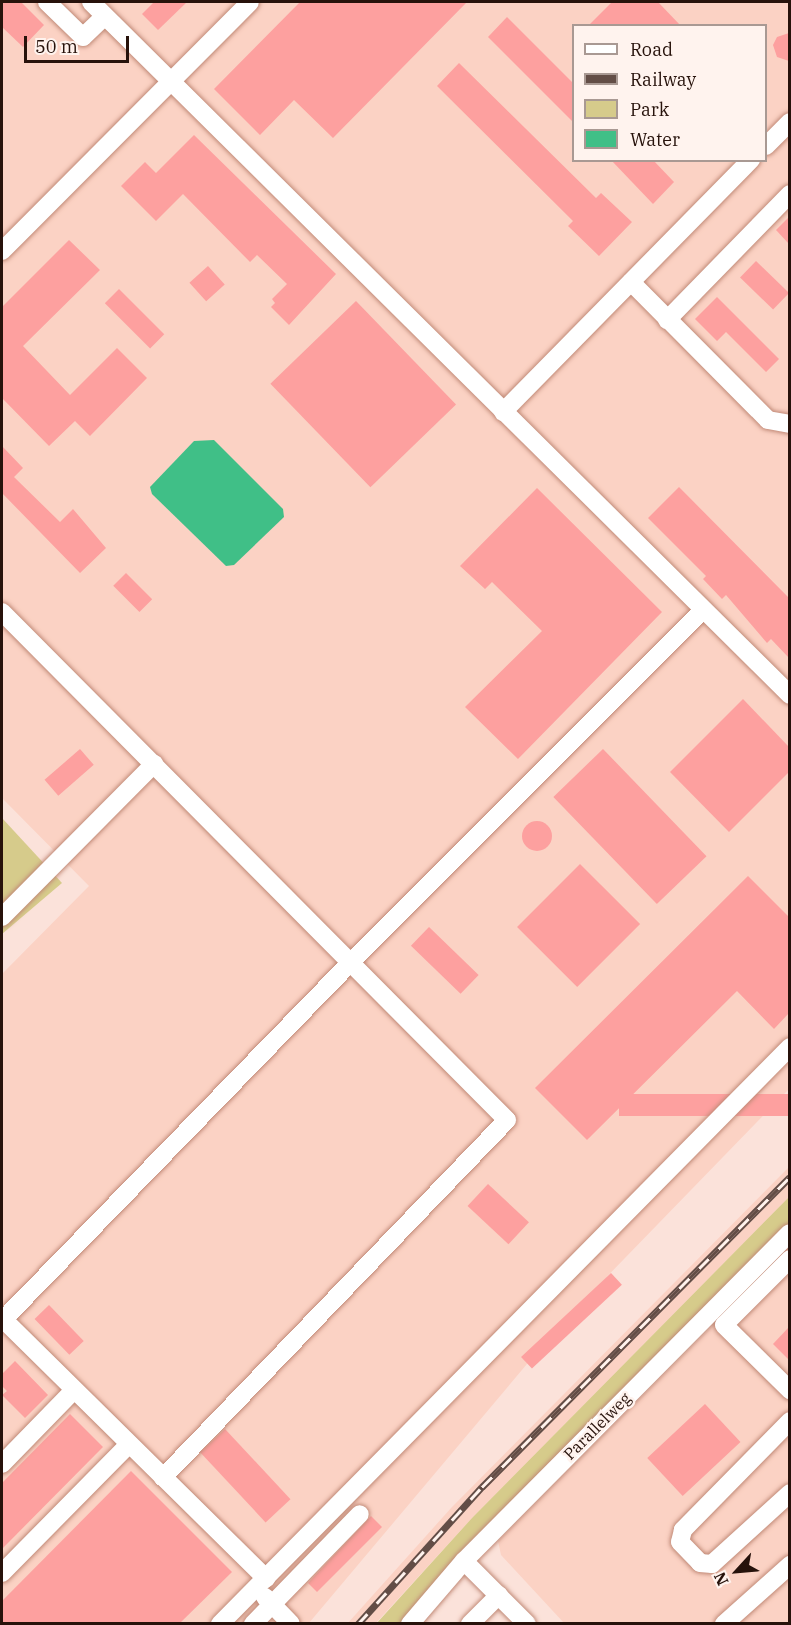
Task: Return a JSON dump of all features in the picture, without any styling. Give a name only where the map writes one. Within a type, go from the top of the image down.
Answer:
[{"type":"street","points":[[47,2],[83,37],[105,16]]},
{"type":"street","points":[[91,2],[789,695]]},
{"type":"street","points":[[2,250],[250,2]]},
{"type":"street","points":[[767,144],[789,122]]},
{"type":"street","points":[[503,412],[750,162]]},
{"type":"street","points":[[667,320],[789,194]]},
{"type":"street","points":[[631,282],[768,420],[789,424]]},
{"type":"street","points":[[291,1623],[272,1604],[260,1583],[163,1477],[2,1319],[351,962],[703,610]]},
{"type":"street","points":[[2,612],[507,1120],[163,1477]]},
{"type":"street","points":[[2,917],[154,764]]},
{"type":"street","points":[[220,1623],[789,1047]]},
{"type":"street","name":"Parallelweg","points":[[410,1623],[464,1562],[789,1233]]},
{"type":"street","points":[[789,1259],[724,1325],[789,1390]]},
{"type":"street","points":[[2,1464],[74,1390]]},
{"type":"street","points":[[789,1421],[683,1530],[680,1542],[700,1563],[712,1564],[789,1493]]},
{"type":"street","points":[[2,1573],[129,1444]]},
{"type":"street","points":[[253,1623],[360,1514]]},
{"type":"street","points":[[464,1562],[527,1623]]},
{"type":"street","points":[[724,1623],[789,1565]]},
{"type":"street","points":[[470,1623],[499,1595]]},
{"type":"shaded area","points":[[2,2],[789,2],[789,1089],[559,1326],[309,1623],[2,1624],[2,974],[89,886],[2,798]]},
{"type":"shaded area","points":[[789,1167],[789,1197],[472,1518],[376,1623],[347,1624],[452,1507]]},
{"type":"shaded area","points":[[789,1249],[789,1623],[564,1623],[501,1555],[498,1541]]},
{"type":"green space","points":[[2,818],[62,883],[2,934]]},
{"type":"green space","points":[[789,1197],[789,1223],[517,1497],[401,1623],[376,1624],[472,1518]]},
{"type":"water","points":[[214,440],[283,509],[284,517],[234,565],[226,566],[152,494],[150,487],[194,441]]},
{"type":"building","points":[[2,2],[21,2],[44,25],[23,47],[2,27]]},
{"type":"building","points":[[154,2],[187,2],[158,30],[142,14]]},
{"type":"building","points":[[300,2],[467,2],[333,138],[294,100],[260,135],[214,89]]},
{"type":"building","points":[[612,2],[658,2],[679,24],[590,24]]},
{"type":"building","points":[[507,17],[572,82],[572,121],[488,37]]},
{"type":"building","points":[[789,33],[789,61],[777,57],[773,45],[777,37]]},
{"type":"building","points":[[459,63],[596,198],[601,193],[632,222],[599,256],[568,226],[573,221],[437,86]]},
{"type":"building","points":[[194,135],[336,274],[289,325],[271,307],[275,303],[272,299],[287,284],[257,255],[250,262],[183,194],[156,221],[121,186],[145,162],[156,173]]},
{"type":"building","points":[[613,162],[655,162],[674,182],[653,204]]},
{"type":"building","points":[[789,217],[789,244],[776,230]]},
{"type":"building","points":[[69,240],[100,270],[23,346],[70,395],[117,348],[147,378],[90,436],[75,421],[49,446],[2,398],[2,307]]},
{"type":"building","points":[[756,261],[789,293],[773,309],[740,278]]},
{"type":"building","points":[[208,266],[225,285],[206,301],[189,283]]},
{"type":"building","points":[[119,289],[164,334],[150,348],[105,303]]},
{"type":"building","points":[[717,297],[779,359],[766,372],[726,332],[717,341],[695,319]]},
{"type":"building","points":[[356,301],[456,405],[370,487],[270,384]]},
{"type":"building","points":[[2,446],[23,468],[14,477],[60,522],[73,509],[106,548],[80,573],[2,493]]},
{"type":"building","points":[[679,487],[789,598],[789,658],[771,639],[767,643],[726,595],[722,599],[703,579],[706,576],[648,518]]},
{"type":"building","points":[[537,488],[662,612],[518,759],[465,707],[542,631],[492,582],[485,589],[460,566]]},
{"type":"building","points":[[126,573],[152,599],[139,612],[113,586]]},
{"type":"building","points":[[743,699],[789,747],[789,772],[729,832],[670,772]]},
{"type":"building","points":[[80,749],[94,765],[58,796],[45,780]]},
{"type":"building","points":[[603,749],[707,856],[657,904],[553,797]]},
{"type":"building","points":[[537,821],[548,825],[552,836],[548,847],[537,851],[526,847],[522,836],[526,825]]},
{"type":"building","points":[[580,864],[640,924],[577,987],[517,927]]},
{"type":"building","points":[[748,876],[789,917],[789,1013],[774,1029],[737,991],[587,1140],[535,1088]]},
{"type":"building","points":[[429,927],[479,975],[461,994],[411,946]]},
{"type":"building","points":[[619,1094],[789,1094],[789,1116],[619,1116]]},
{"type":"building","points":[[488,1184],[529,1222],[508,1244],[468,1206]]},
{"type":"building","points":[[611,1273],[622,1285],[532,1369],[521,1357]]},
{"type":"building","points":[[49,1305],[84,1341],[69,1355],[35,1319]]},
{"type":"building","points":[[789,1327],[789,1360],[773,1344]]},
{"type":"building","points":[[15,1361],[48,1395],[25,1418],[2,1395],[7,1391],[2,1386],[2,1374]]},
{"type":"building","points":[[705,1404],[740,1442],[683,1496],[647,1458]]},
{"type":"building","points":[[70,1414],[103,1447],[2,1549],[2,1483]]},
{"type":"building","points":[[225,1429],[290,1499],[266,1522],[200,1452]]},
{"type":"building","points":[[131,1471],[232,1572],[180,1623],[2,1623],[2,1601]]},
{"type":"building","points":[[371,1516],[382,1527],[317,1592],[308,1583]]},
{"type":"railway","points":[[358,1624],[482,1487],[790,1177]]}]
